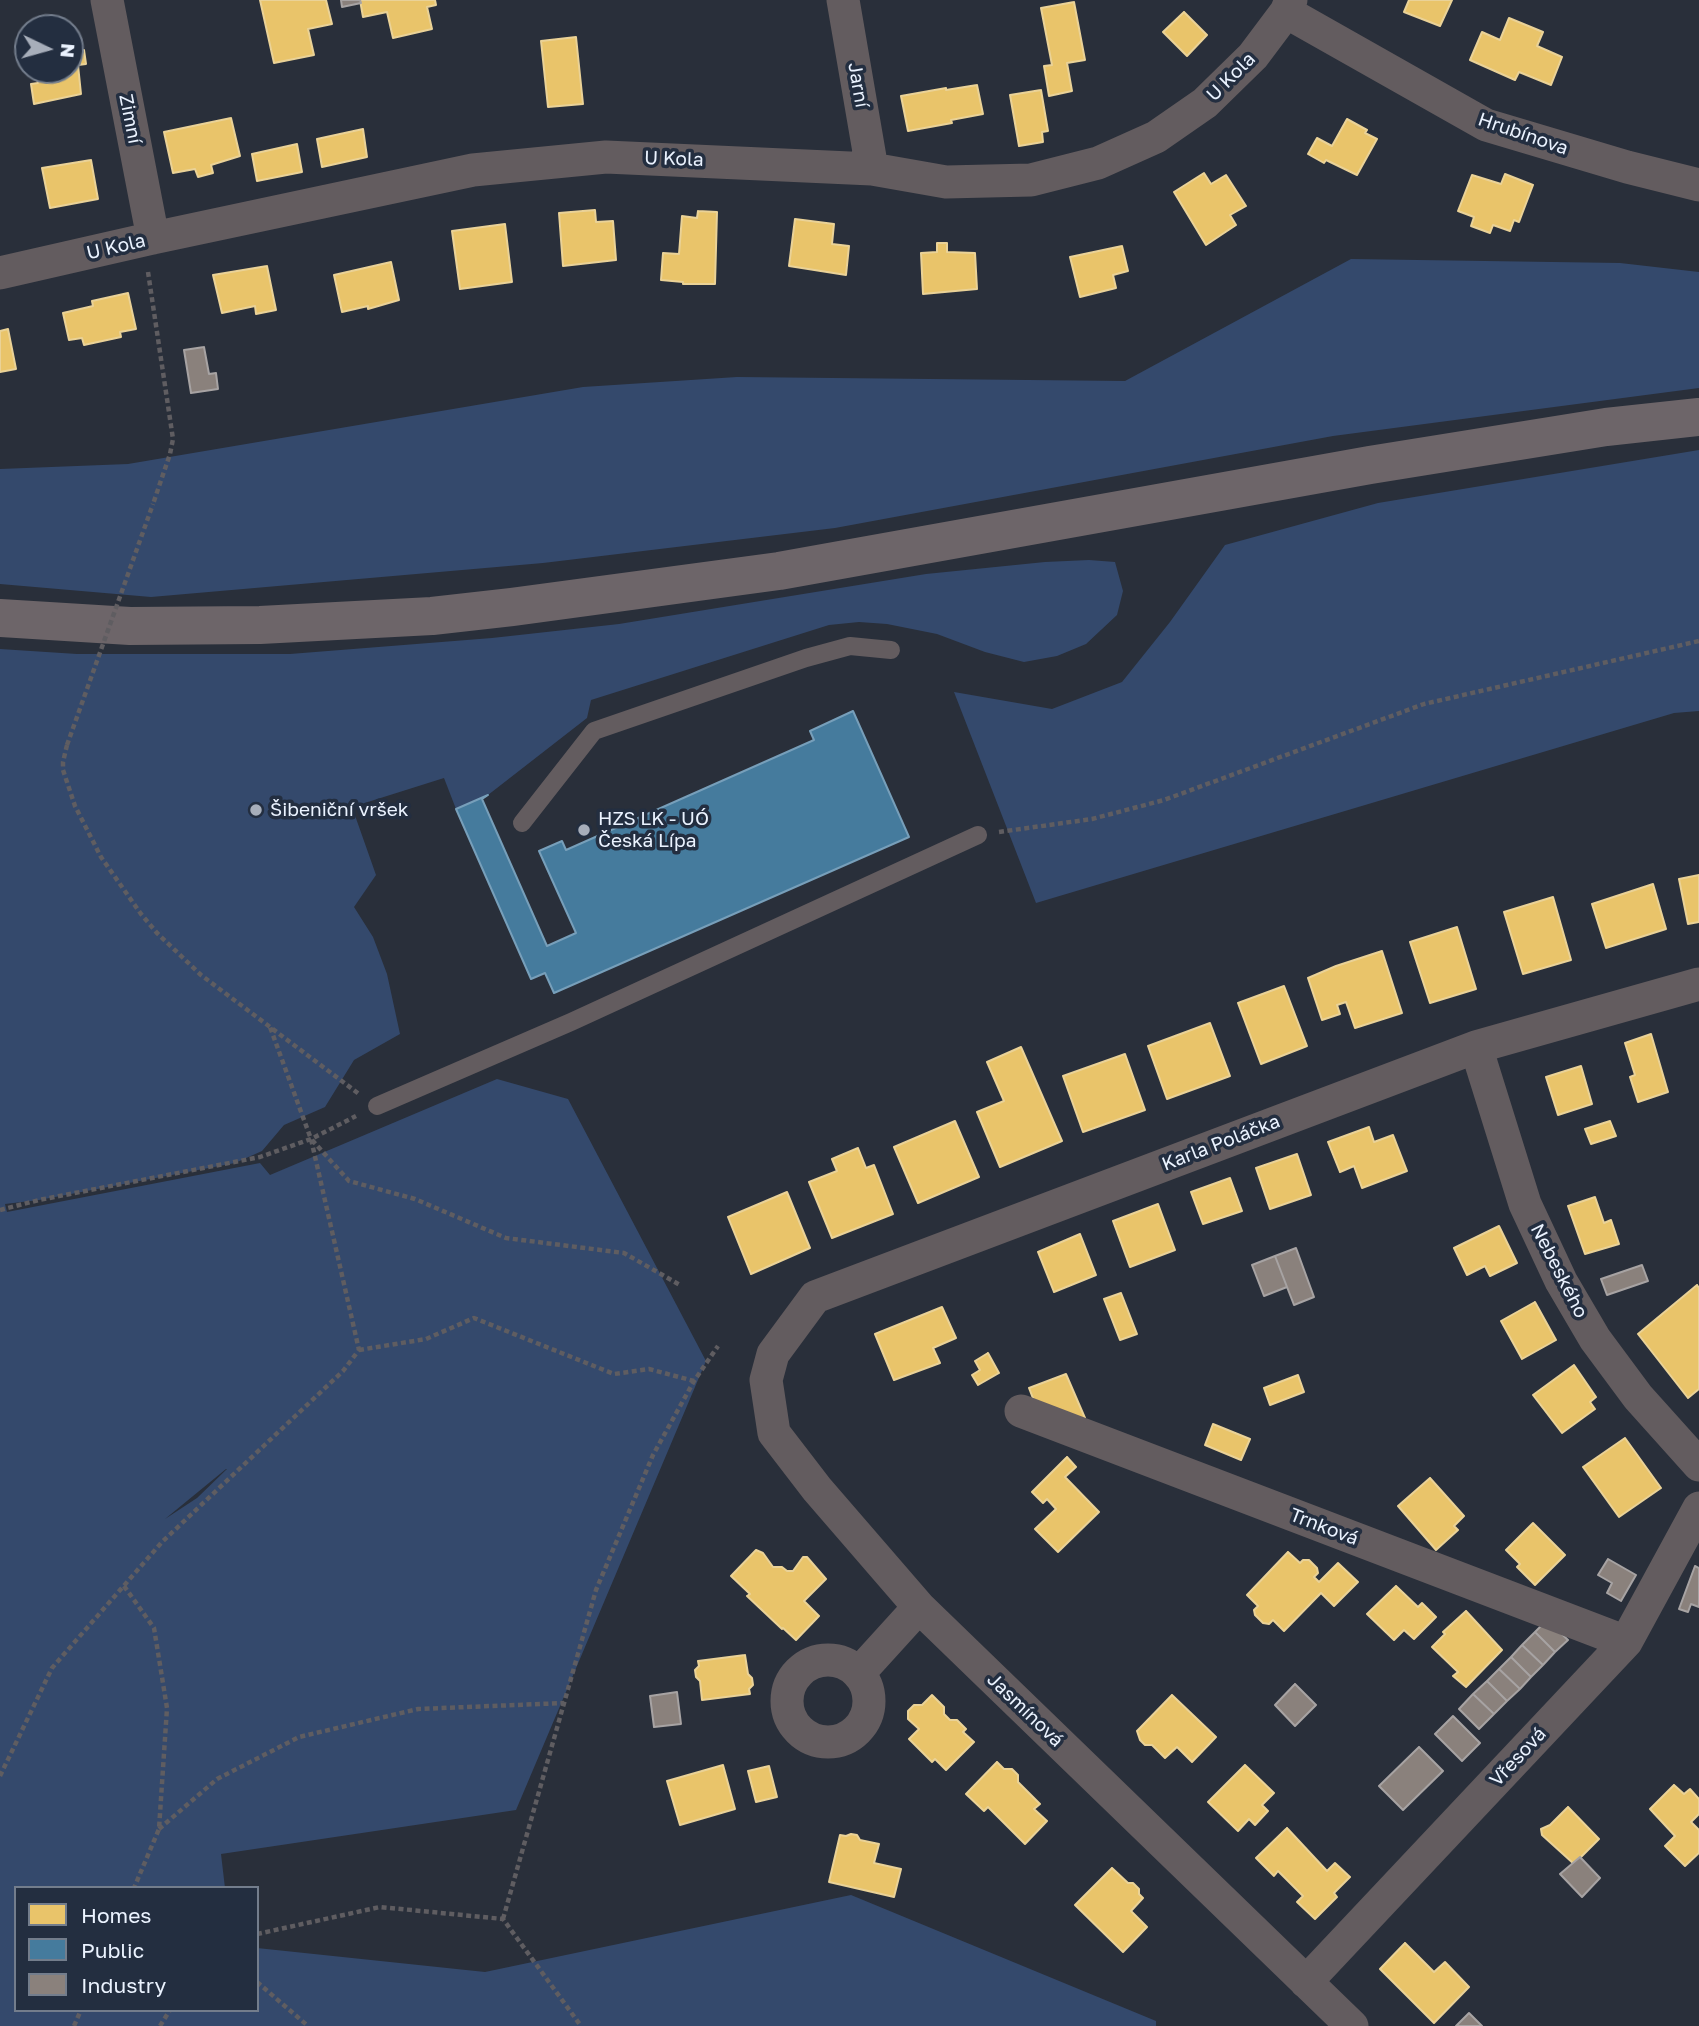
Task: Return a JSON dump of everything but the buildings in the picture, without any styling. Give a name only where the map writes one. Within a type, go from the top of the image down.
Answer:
[{"type":"main road","points":[[0,618],[130,626],[260,625],[420,617],[512,607],[779,571],[1370,466],[1606,427],[1699,417]]},
{"type":"street","name":"Zimní","points":[[107,0],[153,238]]},
{"type":"street","name":"Jarní","points":[[843,0],[872,169]]},
{"type":"street","name":"U Kola","points":[[0,273],[473,170],[593,158],[700,160],[872,169],[946,182],[1031,180],[1098,163],[1156,137],[1205,103],[1253,56],[1288,6]]},
{"type":"street","name":"Hrubínova","points":[[1288,6],[1486,125],[1627,167],[1699,185]]},
{"type":"street","name":"Karla Poláčka","points":[[773,1354],[815,1297],[1476,1047],[1699,984]]},
{"type":"street","name":"Nebeského","points":[[1476,1047],[1525,1204],[1561,1281],[1595,1339],[1638,1397],[1699,1465]]},
{"type":"street","name":"Jasmínová","points":[[773,1354],[766,1380],[774,1433],[817,1489],[919,1607],[1352,2026]]},
{"type":"street","name":"Trnková","points":[[1021,1411],[1626,1642]]},
{"type":"street","name":"Vřesová","points":[[1306,1982],[1626,1642],[1699,1508]]},
{"type":"street","points":[[859,1673],[919,1607]]},
{"type":"lane","points":[[522,823],[594,731],[806,658],[850,646],[891,650]]},
{"type":"lane","points":[[377,1106],[571,1022],[978,835]]},
{"type":"path","points":[[0,1210],[260,1157],[311,1139],[377,1106],[188,963],[157,933],[125,894],[101,857],[72,799],[63,771],[67,745],[153,504],[173,439],[145,252],[153,238]]},
{"type":"path","points":[[978,835],[1092,819],[1164,800],[1424,704],[1699,641]]},
{"type":"path","points":[[270,1027],[311,1139],[359,1350]]},
{"type":"path","points":[[311,1139],[349,1181],[415,1199],[506,1238],[624,1253],[680,1285]]},
{"type":"path","points":[[0,1776],[52,1668],[162,1542],[343,1371],[359,1350],[426,1339],[474,1318],[614,1374],[649,1369],[694,1381]]},
{"type":"path","points":[[503,1919],[596,1590],[653,1455],[694,1381],[718,1346]]},
{"type":"path","points":[[124,1586],[154,1628],[167,1707],[159,1829],[135,1886]]},
{"type":"path","points":[[159,1829],[217,1779],[299,1737],[418,1709],[564,1703]]},
{"type":"path","points":[[259,1934],[380,1907],[503,1919],[581,2026]]},
{"type":"path","points":[[259,1984],[307,2026]]},
{"type":"shaded area","points":[[1351,259],[1620,263],[1699,272],[1699,388],[1333,436],[835,528],[543,563],[151,597],[0,584],[0,469],[128,464],[583,387],[737,377],[1125,381]]},
{"type":"shaded area","points":[[1699,450],[1699,711],[1674,713],[1036,903],[954,692],[1052,709],[1122,682],[1170,622],[1225,545],[1378,503]]},
{"type":"shaded area","points":[[1045,562],[1115,562],[1123,591],[1117,615],[1086,644],[1057,656],[1024,662],[985,652],[937,634],[887,624],[859,622],[829,625],[591,700],[587,718],[488,795],[456,809],[444,778],[352,807],[376,875],[354,907],[373,937],[387,974],[400,1034],[354,1060],[325,1107],[284,1125],[262,1151],[235,1163],[5,1204],[7,1212],[260,1163],[270,1175],[497,1079],[568,1099],[706,1361],[516,1810],[221,1854],[225,1886],[14,1886],[14,2012],[259,2012],[259,1948],[485,1972],[851,1895],[1156,2021],[1156,2026],[0,2026],[0,649],[77,654],[290,654],[492,638],[619,624],[926,574]],"holes":[[[226,1469],[227,1469],[197,1498],[165,1519]]]},
{"type":"place","name":"Šibeniční vršek","points":[[256,810]]},
{"type":"place","name":"HZS LK - UÓ Česká Lípa","points":[[584,830]]}]
